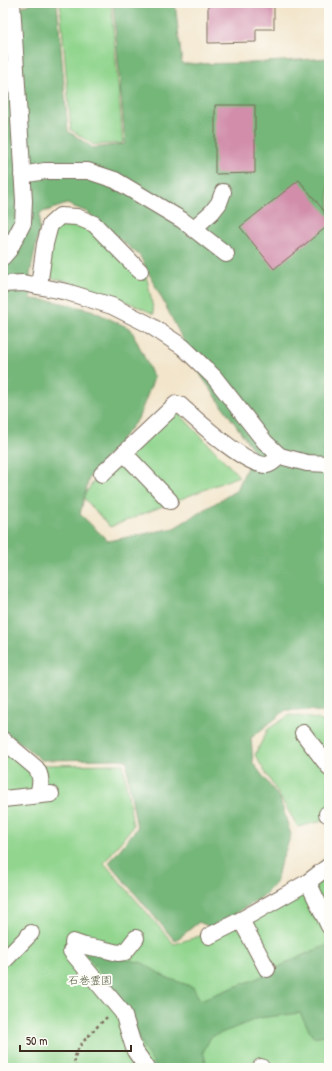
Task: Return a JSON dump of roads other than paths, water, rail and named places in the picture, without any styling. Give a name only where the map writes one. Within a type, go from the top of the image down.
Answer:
[{"type":"street","points":[[3,257],[9,250],[23,223],[24,201],[12,3]]},
{"type":"street","points":[[22,175],[45,171],[88,171],[115,180],[182,220],[226,254]]},
{"type":"street","points":[[193,228],[212,212],[219,203],[223,192]]},
{"type":"street","points":[[39,286],[45,244],[50,225],[60,216],[76,217],[94,224],[140,271]]},
{"type":"street","points":[[3,284],[23,283],[67,292],[112,306],[148,324],[183,348],[214,377],[265,442],[280,456],[307,463],[329,464]]},
{"type":"street","points":[[102,474],[176,404],[180,405],[244,457],[259,464],[269,465],[280,456]]},
{"type":"street","points":[[124,452],[170,501]]},
{"type":"street","points":[[303,733],[329,767]]},
{"type":"street","points":[[3,740],[36,768],[40,774],[45,795],[3,799]]},
{"type":"street","points":[[209,936],[241,920],[308,882],[329,866]]},
{"type":"street","points":[[308,882],[329,926]]},
{"type":"street","points":[[241,920],[266,969]]},
{"type":"street","points":[[3,962],[31,933]]},
{"type":"street","points":[[136,938],[125,952],[118,953],[85,946],[72,946],[117,1008],[123,1013],[135,1051],[148,1068]]},
{"type":"park label","name":"石巻霊園","points":[[90,980]]}]
